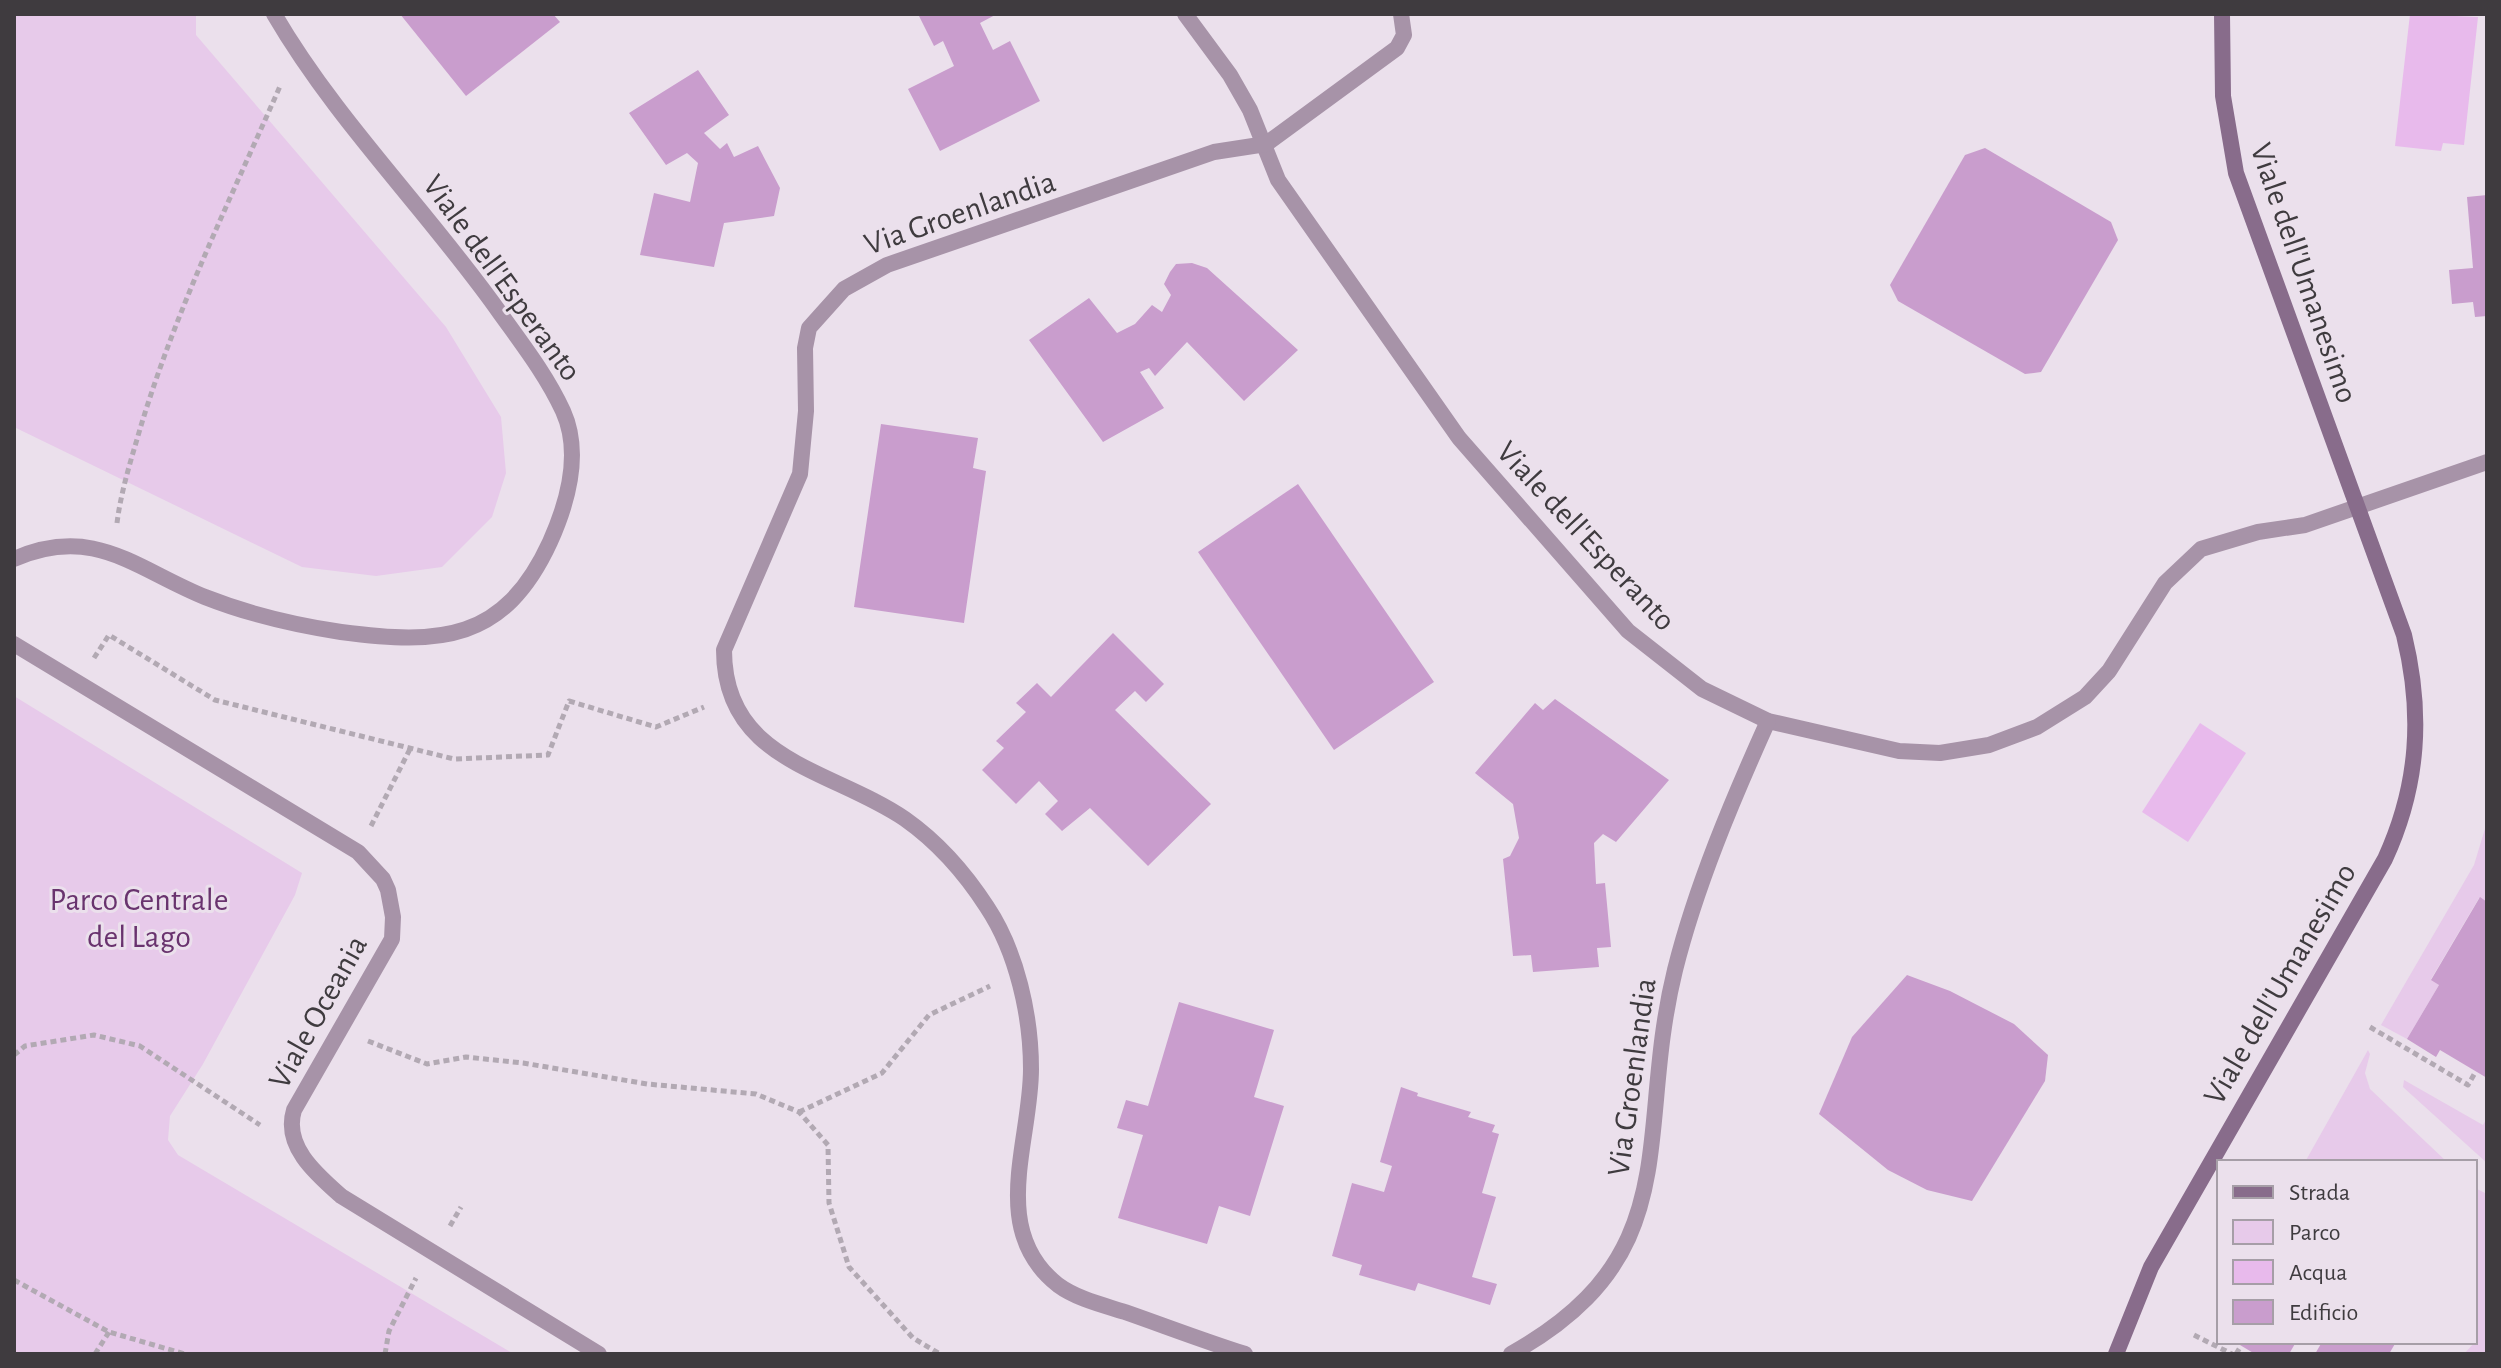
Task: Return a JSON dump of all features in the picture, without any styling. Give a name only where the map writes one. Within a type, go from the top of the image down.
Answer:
[{"type":"street","name":"Viale dell'Esperanto","points":[[14,559],[55,548],[113,552],[190,590],[244,611],[329,630],[414,640],[468,630],[497,614],[529,582],[556,529],[568,489],[573,448],[571,431],[556,396],[478,282],[295,51],[274,14]]},
{"type":"street","name":"Viale dell'Esperanto","points":[[1185,14],[1230,75],[1266,144],[1278,180],[1417,381],[1505,494],[1628,631],[1692,682],[1768,721],[1899,751],[1940,753],[1989,745],[2037,727],[2085,697],[2109,671],[2165,583],[2201,549],[2258,532],[2305,525],[2487,462]]},
{"type":"street","points":[[1266,144],[1397,48],[1404,35],[1401,14]]},
{"type":"street","name":"Viale dell'Umanesimo","points":[[2116,1354],[2151,1267],[2222,1138],[2358,911],[2394,841],[2412,775],[2418,722],[2413,669],[2400,623],[2236,173],[2223,96],[2222,14]]},
{"type":"street","name":"Via Groenlandia","points":[[1245,1354],[1073,1294],[1047,1275],[1020,1233],[1016,1203],[1031,1067],[1028,1031],[1017,974],[989,910],[939,846],[881,804],[784,759],[750,729],[731,696],[724,673],[724,650],[732,624],[800,474],[806,411],[805,348],[809,328],[829,302],[858,279],[887,265],[1214,152],[1266,144]]},
{"type":"street","name":"Viale Oceania","points":[[14,644],[358,852],[383,879],[392,908],[392,939],[291,1122],[291,1132],[302,1153],[341,1196],[599,1354]]},
{"type":"street","name":"Via Groenlandia","points":[[1511,1354],[1543,1336],[1595,1291],[1617,1260],[1640,1213],[1651,1156],[1659,1042],[1675,970],[1706,874],[1768,721]]},
{"type":"path","points":[[113,552],[121,496],[153,384],[221,215],[295,51]]},
{"type":"path","points":[[79,682],[109,635],[215,700],[454,759],[548,755],[569,701],[656,727],[731,696]]},
{"type":"path","points":[[385,801],[410,749]]},
{"type":"path","points":[[799,1112],[882,1073],[929,1015],[1017,974]]},
{"type":"path","points":[[2370,1027],[2468,1085],[2476,1071]]},
{"type":"path","points":[[341,1031],[427,1064],[466,1057],[523,1063],[647,1084],[756,1094],[799,1112],[828,1145],[829,1203],[849,1267],[913,1338],[940,1354]]},
{"type":"path","points":[[14,1046],[94,1035],[140,1046],[302,1153]]},
{"type":"path","points":[[14,1055],[25,1046]]},
{"type":"path","points":[[14,1280],[109,1332],[185,1354]]},
{"type":"path","points":[[95,1354],[109,1332]]},
{"type":"path","points":[[2194,1335],[2234,1354],[2241,1346]]},
{"type":"green space","points":[[14,14],[196,14],[196,35],[446,327],[501,417],[506,473],[492,517],[442,567],[376,576],[302,567],[14,427]]},
{"type":"green space","name":"Parco Centrale del Lago","points":[[14,696],[302,873],[295,895],[203,1064],[170,1116],[168,1140],[178,1155],[514,1354],[14,1354]]},
{"type":"green space","points":[[2487,822],[2487,902],[2479,898],[2431,979],[2439,985],[2407,1039],[2381,1025],[2474,865]]},
{"type":"green space","points":[[2368,1050],[2370,1054],[2365,1073],[2370,1089],[2445,1160],[2306,1160]]},
{"type":"green space","points":[[2404,1080],[2483,1125],[2487,1118],[2487,1163],[2403,1087]]},
{"type":"green space","points":[[2477,1189],[2487,1194],[2487,1354],[2464,1354],[2477,1344]]},
{"type":"water","points":[[2410,14],[2478,17],[2464,145],[2443,143],[2441,151],[2395,146]]},
{"type":"water","points":[[2200,723],[2246,753],[2188,842],[2142,812]]},
{"type":"building","points":[[400,14],[553,14],[560,22],[466,96]]},
{"type":"building","points":[[918,14],[997,14],[980,23],[993,50],[1010,41],[1040,101],[940,151],[908,89],[954,66],[943,41],[934,46]]},
{"type":"building","points":[[698,70],[729,115],[704,133],[720,149],[727,143],[734,157],[758,146],[780,188],[774,216],[724,223],[714,267],[640,255],[654,193],[690,202],[698,163],[687,153],[666,165],[629,113]]},
{"type":"building","points":[[1985,148],[2111,222],[2118,240],[2041,372],[2025,374],[1898,301],[1890,285],[1965,155]]},
{"type":"building","points":[[2487,195],[2487,316],[2475,317],[2473,302],[2452,304],[2449,270],[2473,268],[2467,197]]},
{"type":"building","points":[[1192,263],[1207,268],[1298,350],[1244,401],[1187,342],[1155,376],[1149,368],[1140,372],[1164,408],[1103,442],[1029,340],[1089,298],[1117,333],[1135,324],[1152,305],[1162,312],[1171,295],[1164,284],[1170,272],[1176,264]]},
{"type":"building","points":[[881,424],[978,438],[973,468],[986,471],[964,623],[854,607]]},
{"type":"building","points":[[1298,484],[1434,682],[1334,750],[1198,552]]},
{"type":"building","points":[[1113,633],[1164,684],[1146,702],[1135,691],[1115,710],[1211,804],[1148,866],[1090,808],[1062,831],[1045,814],[1058,801],[1039,781],[1016,804],[982,770],[1004,748],[996,741],[1026,712],[1016,703],[1037,683],[1051,697]]},
{"type":"building","points":[[1555,699],[1669,780],[1616,842],[1603,834],[1594,843],[1596,884],[1605,883],[1611,947],[1597,948],[1599,967],[1533,972],[1531,955],[1513,956],[1503,859],[1510,856],[1519,838],[1513,804],[1475,773],[1535,703],[1543,710]]},
{"type":"building","points":[[2480,897],[2487,902],[2487,1078],[2440,1050],[2436,1057],[2407,1039],[2439,985],[2431,980]]},
{"type":"building","points":[[1907,975],[1950,991],[2014,1024],[2048,1055],[2045,1081],[1972,1201],[1927,1190],[1888,1170],[1819,1114],[1852,1037]]},
{"type":"building","points":[[1179,1002],[1274,1030],[1254,1097],[1284,1106],[1250,1216],[1219,1206],[1207,1244],[1118,1218],[1143,1135],[1117,1128],[1126,1100],[1148,1106]]},
{"type":"building","points":[[1401,1087],[1418,1093],[1417,1096],[1471,1112],[1468,1117],[1495,1125],[1492,1132],[1499,1134],[1482,1193],[1496,1197],[1472,1277],[1497,1284],[1490,1305],[1418,1283],[1415,1291],[1359,1275],[1362,1265],[1332,1256],[1352,1183],[1384,1192],[1392,1166],[1380,1162]]},
{"type":"building","points":[[2238,1344],[2295,1344],[2289,1354],[2255,1354]]},
{"type":"building","points":[[2321,1344],[2395,1344],[2389,1354],[2315,1354]]}]
